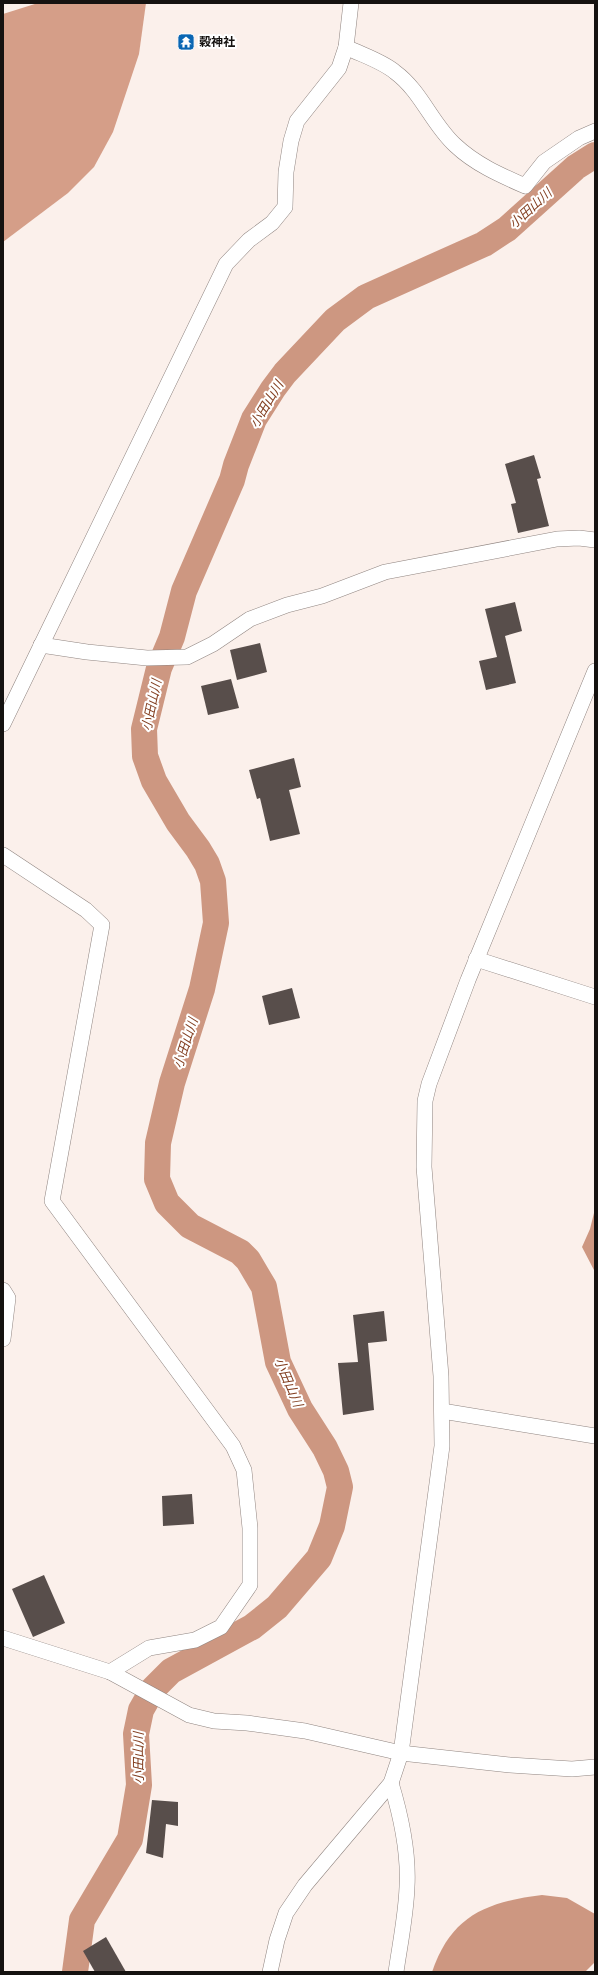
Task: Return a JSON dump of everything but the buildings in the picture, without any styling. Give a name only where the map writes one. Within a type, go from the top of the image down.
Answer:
[{"type":"street","points":[[3,724],[226,264],[249,240],[272,223],[285,207],[286,172],[291,141],[297,121],[339,68],[346,47],[351,3]]},
{"type":"street","points":[[346,47],[395,71],[415,93],[431,116],[454,144],[487,169],[525,186],[544,162],[579,138],[595,131]]},
{"type":"street","points":[[41,645],[87,652],[147,658],[187,657],[213,644],[250,618],[287,605],[322,596],[385,572],[557,540],[579,538],[595,540]]},
{"type":"street","points":[[270,1972],[277,1940],[286,1914],[305,1885],[391,1783],[401,1753],[442,1446],[442,1411],[424,1167],[425,1101],[429,1084],[476,959],[595,671]]},
{"type":"street","points":[[3,855],[86,910],[102,925],[52,1201],[233,1446],[244,1470],[250,1528],[250,1585],[221,1627],[195,1640],[149,1648],[110,1672]]},
{"type":"street","points":[[476,959],[595,997]]},
{"type":"street","points":[[3,1290],[8,1298],[3,1339]]},
{"type":"street","points":[[442,1411],[595,1436]]},
{"type":"street","points":[[3,1638],[110,1672],[189,1715],[214,1721],[247,1723],[305,1732],[401,1753],[572,1769],[595,1767]]},
{"type":"street","points":[[391,1783],[399,1808],[406,1845],[407,1887],[396,1972]]},
{"type":"shaded area","points":[[38,3],[146,3],[139,54],[113,132],[94,167],[68,193],[3,242],[3,14]]},
{"type":"shaded area","points":[[595,1209],[595,1272],[582,1247],[590,1229]]},
{"type":"shaded area","points":[[542,1895],[567,1898],[595,1914],[595,1962],[585,1972],[432,1972],[449,1937],[460,1925],[473,1915],[504,1902]]},
{"type":"waterway","name":"小田山川","points":[[75,1972],[82,1920],[130,1839],[139,1785],[136,1734],[141,1710],[153,1689],[171,1671],[252,1627],[277,1607],[319,1558],[332,1526],[340,1487],[336,1471],[325,1448],[300,1409],[278,1362],[264,1287],[248,1260],[240,1252],[190,1226],[167,1203],[157,1179],[158,1143],[172,1083],[202,989],[216,923],[213,881],[207,864],[178,822],[154,781],[145,756],[144,729],[159,668],[172,637],[184,591],[232,480],[236,465],[254,419],[285,373],[335,320],[366,297],[484,244],[507,229],[576,167],[595,155]]},
{"type":"place","name":"穀神社","points":[[186,42]]}]
